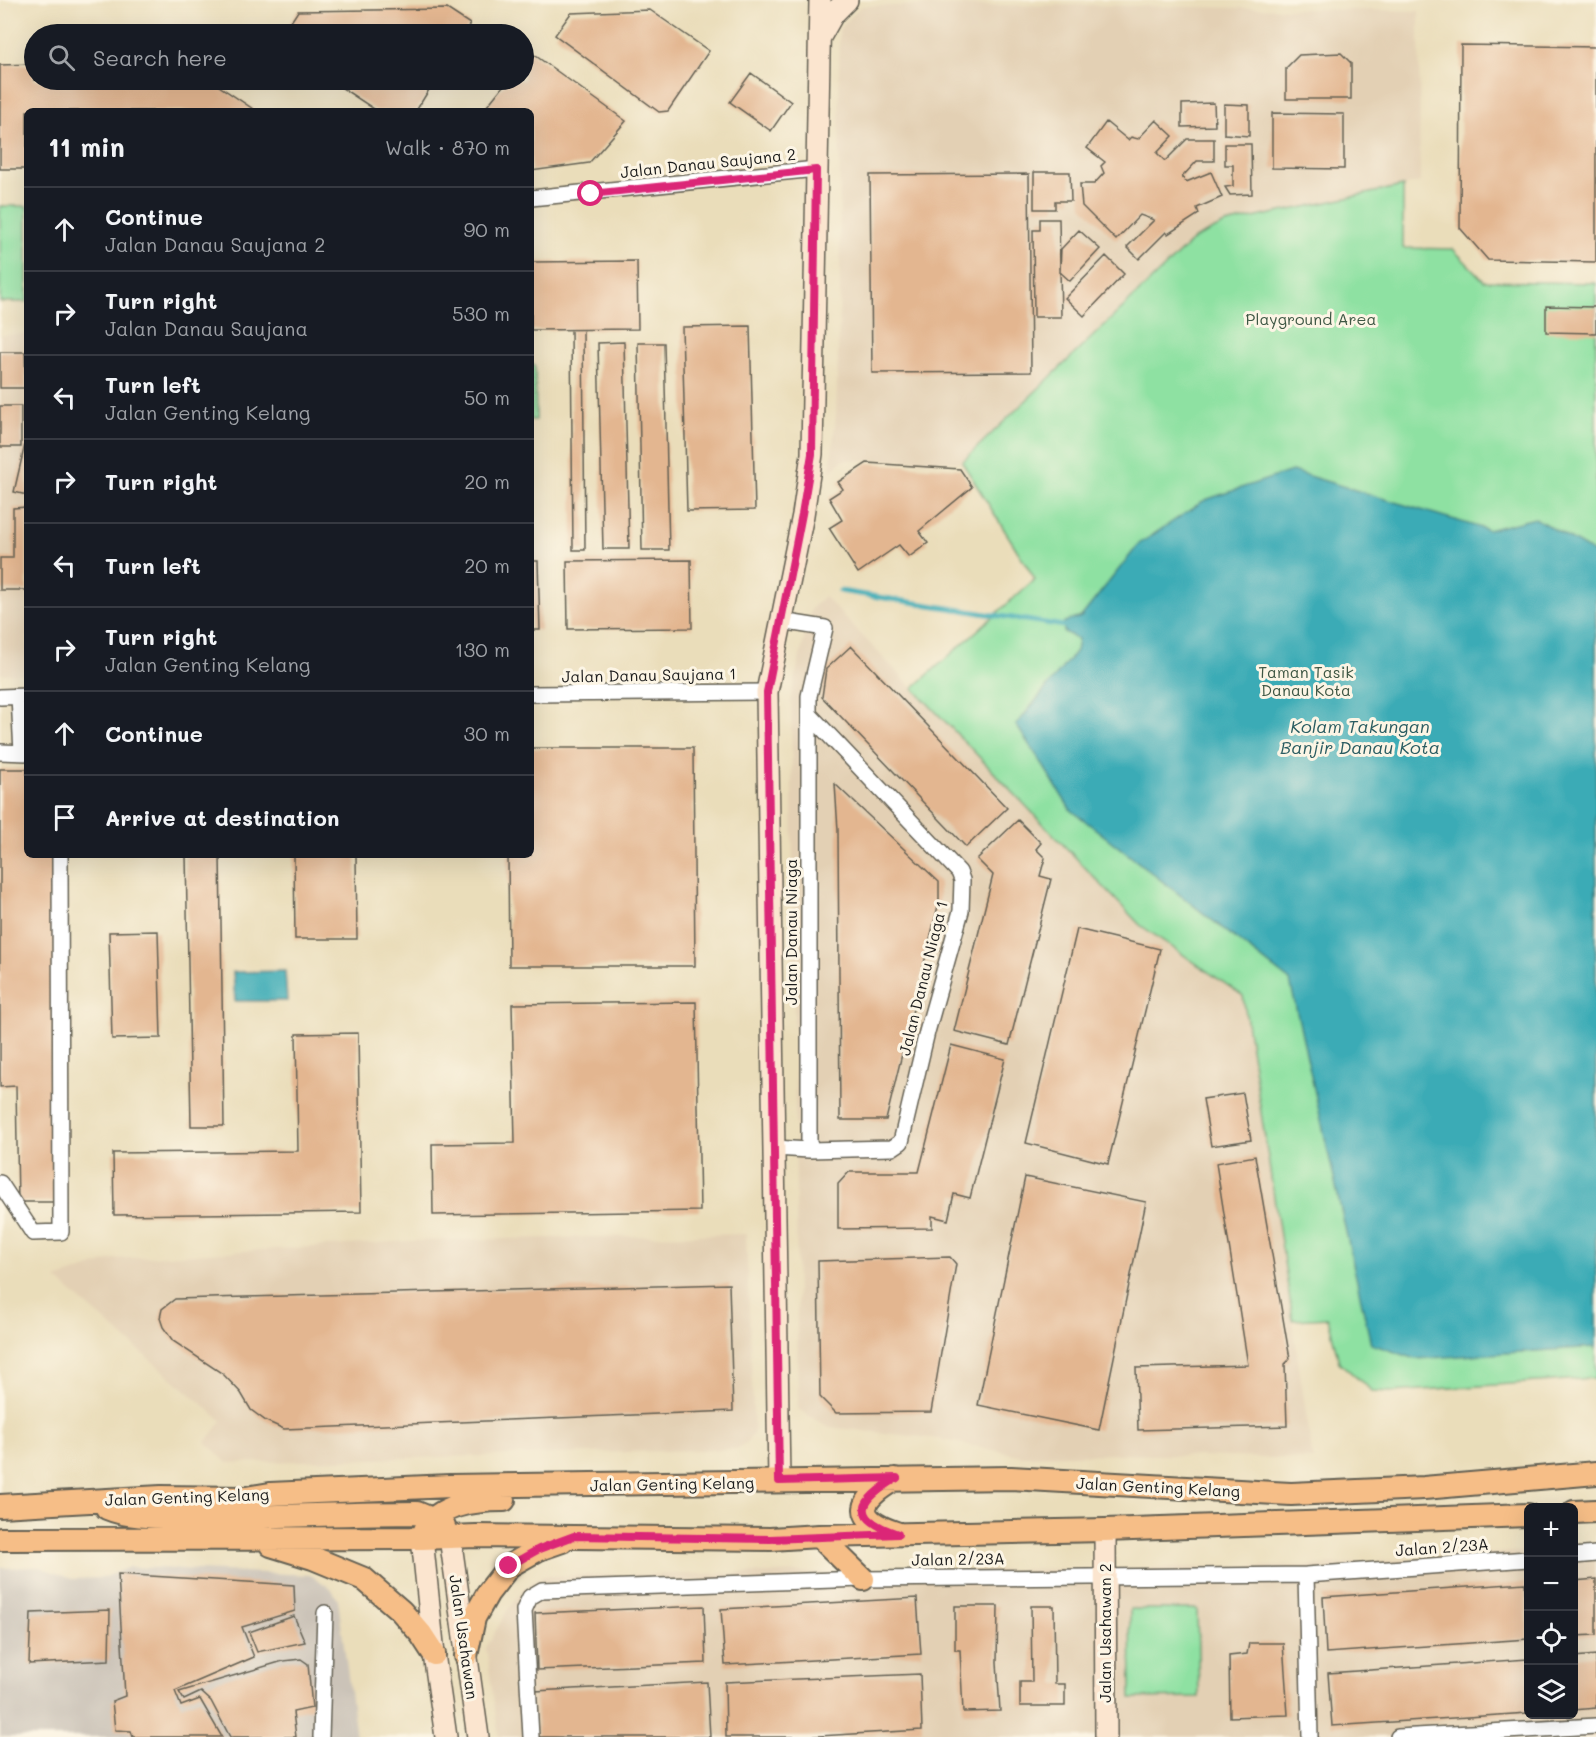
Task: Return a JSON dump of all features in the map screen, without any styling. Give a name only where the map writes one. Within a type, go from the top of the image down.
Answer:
[{"type":"main road","name":"Jalan Genting Kelang","points":[[0,1506],[161,1497],[246,1498],[270,1494],[450,1486],[897,1478],[1011,1478],[1291,1494],[1424,1488],[1596,1473]]},
{"type":"main road","points":[[897,1478],[871,1495],[866,1501],[865,1509],[867,1516],[877,1526],[898,1534]]},
{"type":"main road","points":[[427,1528],[460,1506],[482,1500],[765,1496],[807,1480]]},
{"type":"main road","points":[[89,1501],[117,1512],[154,1516],[227,1517],[417,1513],[427,1528]]},
{"type":"main road","points":[[1578,1512],[1596,1511]]},
{"type":"main road","name":"Jalan Genting Kelang","points":[[450,1537],[770,1539],[1524,1515]]},
{"type":"main road","points":[[0,1539],[245,1538],[427,1528],[441,1523],[450,1537]]},
{"type":"main road","points":[[466,1656],[474,1618],[488,1593],[509,1566],[539,1549],[574,1536]]},
{"type":"main road","points":[[819,1536],[862,1579]]},
{"type":"main road","points":[[245,1538],[313,1558],[364,1579],[402,1611],[434,1654]]},
{"type":"street","points":[[779,1481],[767,692],[812,454],[820,0]]},
{"type":"street","points":[[820,37],[833,14],[847,0]]},
{"type":"street","name":"Jalan Danau Saujana 2","points":[[534,198],[816,170]]},
{"type":"street","name":"Jalan Danau Niaga","points":[[781,621],[825,628],[809,696],[809,1150]]},
{"type":"street","name":"Jalan Danau Saujana 1","points":[[534,694],[767,692]]},
{"type":"street","points":[[0,697],[23,697],[24,752],[0,752]]},
{"type":"street","name":"Jalan Danau Niaga 1","points":[[774,1148],[809,1150],[892,1148],[901,1142],[927,1032],[961,911],[962,880],[959,872],[809,714]]},
{"type":"street","points":[[0,1183],[33,1233],[61,1232],[60,858]]},
{"type":"street","name":"Jalan Usahawan","points":[[427,1528],[434,1654],[446,1737]]},
{"type":"street","name":"Jalan Usahawan 2","points":[[1105,1530],[1106,1737]]},
{"type":"street","name":"Jalan Usahawan","points":[[450,1537],[478,1737]]},
{"type":"street","points":[[1578,1556],[1596,1554]]},
{"type":"street","name":"Jalan 2/23A","points":[[531,1737],[524,1610],[530,1597],[542,1590],[862,1579],[1306,1575],[1524,1559]]},
{"type":"street","points":[[1306,1575],[1310,1737]]},
{"type":"street","points":[[321,1737],[325,1613]]},
{"type":"street","points":[[1398,1737],[1596,1726]]},
{"type":"shaded area","points":[[1085,5],[1419,11],[1420,182],[1225,224],[1194,239],[962,462],[843,460],[830,472],[836,414],[840,291],[839,29],[861,6]]},
{"type":"shaded area","points":[[24,334],[24,674],[0,674],[0,335]]},
{"type":"shaded area","points":[[824,596],[1140,925],[1243,996],[1313,1459],[1121,1454],[1023,1456],[940,1439],[828,1427],[798,1409],[791,695],[811,609]]},
{"type":"shaded area","points":[[746,1234],[754,1433],[746,1443],[736,1449],[227,1463],[206,1442],[222,1421],[56,1279],[114,1259],[411,1241]]},
{"type":"shaded area","points":[[1596,1547],[1596,1737],[499,1737],[486,1648],[522,1590],[542,1576],[1305,1566],[1524,1551],[1524,1719],[1578,1719],[1578,1548]]},
{"type":"shaded area","points":[[40,1567],[72,1579],[103,1578],[129,1567],[310,1575],[331,1588],[338,1600],[356,1737],[0,1737],[0,1568]]},
{"type":"green space","name":"Kolam Takungan Banjir Danau Kota","points":[[1403,186],[1403,248],[1453,249],[1484,281],[1596,283],[1596,1378],[1392,1392],[1372,1391],[1339,1362],[1328,1318],[1293,1320],[1243,996],[1140,925],[913,688],[1035,579],[962,462],[1194,239],[1225,224]]},
{"type":"green space","points":[[0,206],[24,206],[24,302],[0,302]]},
{"type":"green space","points":[[534,365],[535,365],[536,420],[534,420]]},
{"type":"green space","points":[[1130,1609],[1197,1609],[1199,1697],[1131,1698]]},
{"type":"water","name":"Kolam Takungan Banjir Danau Kota","points":[[1292,471],[1488,530],[1535,518],[1596,554],[1596,1347],[1416,1359],[1371,1344],[1290,981],[1070,809],[1016,725],[1076,651],[1078,639],[1064,632],[1064,622],[1081,617],[1139,544],[1205,500]]},
{"type":"water","points":[[285,971],[287,1001],[235,1001],[233,972]]},
{"type":"building","points":[[447,9],[470,24],[290,24],[298,11]]},
{"type":"building","points":[[650,10],[709,51],[668,111],[659,112],[555,35],[571,13]]},
{"type":"building","points":[[1461,45],[1596,47],[1596,262],[1488,260],[1460,228]]},
{"type":"building","points":[[1341,53],[1351,63],[1351,99],[1286,99],[1286,68],[1299,55]]},
{"type":"building","points":[[534,55],[626,121],[589,163],[534,171],[534,108],[485,108],[500,90],[534,90]]},
{"type":"building","points":[[24,64],[24,90],[225,90],[252,108],[24,108],[24,169],[0,169],[0,65]]},
{"type":"building","points":[[751,73],[791,102],[771,131],[730,102]]},
{"type":"building","points":[[345,90],[429,90],[418,108],[372,108]]},
{"type":"building","points":[[1214,103],[1215,126],[1182,127],[1182,104]]},
{"type":"building","points":[[1224,104],[1249,105],[1249,136],[1224,134]]},
{"type":"building","points":[[1272,113],[1344,114],[1344,169],[1272,168]]},
{"type":"building","points":[[1156,120],[1173,136],[1157,153],[1165,161],[1187,139],[1214,139],[1214,161],[1197,161],[1182,177],[1186,182],[1211,172],[1222,197],[1197,208],[1199,214],[1168,234],[1166,232],[1139,259],[1127,247],[1154,220],[1140,215],[1116,240],[1082,206],[1080,184],[1094,184],[1104,173],[1101,166],[1105,162],[1087,148],[1106,122],[1128,140],[1131,137],[1138,139]]},
{"type":"building","points":[[1225,144],[1251,144],[1252,194],[1230,195],[1225,187],[1233,186],[1233,165],[1225,165]]},
{"type":"building","points":[[1034,172],[1070,172],[1071,201],[1055,201],[1055,209],[1034,209]]},
{"type":"building","points":[[1029,174],[1031,372],[872,373],[870,175]]},
{"type":"building","points":[[1040,219],[1059,219],[1061,317],[1034,317],[1033,230],[1040,230]]},
{"type":"building","points":[[1079,230],[1100,249],[1070,281],[1060,272],[1061,249]]},
{"type":"building","points":[[1106,256],[1124,274],[1084,316],[1065,298]]},
{"type":"building","points":[[637,261],[638,329],[534,330],[534,262]]},
{"type":"building","points":[[1546,306],[1596,307],[1596,333],[1546,332]]},
{"type":"building","points":[[750,326],[755,510],[687,511],[682,327]]},
{"type":"building","points":[[571,330],[583,330],[585,550],[573,550]]},
{"type":"building","points":[[624,342],[629,549],[603,549],[598,343]]},
{"type":"building","points":[[638,343],[664,343],[669,550],[642,550]]},
{"type":"building","points":[[0,352],[24,352],[24,388],[0,388]]},
{"type":"building","points":[[0,406],[21,406],[21,447],[0,447]]},
{"type":"building","points":[[24,449],[24,494],[14,492]]},
{"type":"building","points":[[867,463],[960,469],[972,487],[919,531],[928,543],[909,557],[899,545],[858,573],[829,528],[842,520],[829,498],[843,489],[838,482]]},
{"type":"building","points":[[24,507],[24,590],[0,590],[0,558],[13,558],[13,508]]},
{"type":"building","points":[[691,560],[692,628],[568,629],[567,561]]},
{"type":"building","points":[[534,561],[538,561],[540,630],[534,630]]},
{"type":"building","points":[[851,646],[1007,808],[966,847],[822,697],[826,669]]},
{"type":"building","points":[[534,748],[693,748],[695,966],[509,966],[508,858],[534,858]]},
{"type":"building","points":[[0,769],[24,769],[24,858],[53,858],[60,1202],[18,1202],[16,1086],[0,1087]]},
{"type":"building","points":[[835,784],[939,882],[939,902],[886,1120],[840,1120],[838,830]]},
{"type":"building","points":[[1018,820],[1041,843],[1036,849],[1045,858],[1040,876],[1051,879],[1009,1045],[954,1031],[993,875],[977,859]]},
{"type":"building","points":[[186,858],[220,858],[224,1126],[191,1126]]},
{"type":"building","points":[[294,858],[356,858],[357,939],[295,939]]},
{"type":"building","points":[[1077,929],[1160,949],[1108,1164],[1026,1143]]},
{"type":"building","points":[[158,931],[161,1038],[112,1039],[109,932]]},
{"type":"building","points":[[696,1002],[700,1211],[433,1215],[432,1144],[515,1143],[512,1004]]},
{"type":"building","points":[[358,1033],[361,1212],[114,1215],[113,1153],[298,1151],[296,1034]]},
{"type":"building","points":[[951,1045],[1005,1059],[970,1198],[954,1194],[948,1220],[932,1216],[932,1228],[838,1229],[838,1184],[849,1172],[919,1172]]},
{"type":"building","points":[[1243,1093],[1251,1140],[1211,1146],[1203,1099]]},
{"type":"building","points":[[1255,1156],[1290,1359],[1285,1364],[1287,1426],[1138,1430],[1136,1368],[1248,1365],[1216,1163]]},
{"type":"building","points":[[1025,1177],[1146,1202],[1099,1430],[978,1405]]},
{"type":"building","points":[[950,1257],[956,1264],[931,1412],[836,1413],[820,1397],[818,1261]]},
{"type":"building","points":[[729,1284],[733,1411],[284,1429],[266,1421],[251,1410],[241,1393],[223,1374],[173,1341],[163,1327],[160,1318],[162,1309],[175,1299]]},
{"type":"building","points":[[118,1574],[294,1585],[295,1611],[242,1627],[254,1657],[175,1691],[181,1706],[200,1699],[222,1737],[133,1737],[131,1731],[115,1730],[112,1701],[125,1696]]},
{"type":"building","points":[[1596,1579],[1596,1635],[1578,1636],[1578,1581]]},
{"type":"building","points":[[1524,1583],[1524,1639],[1326,1653],[1323,1597]]},
{"type":"building","points":[[917,1598],[921,1654],[725,1665],[721,1609]]},
{"type":"building","points":[[704,1606],[706,1663],[537,1670],[535,1613]]},
{"type":"building","points":[[955,1606],[998,1606],[997,1662],[1000,1711],[963,1712],[960,1650],[955,1650]]},
{"type":"building","points":[[1031,1606],[1054,1606],[1055,1684],[1065,1684],[1065,1706],[1020,1706],[1020,1682],[1032,1682]]},
{"type":"building","points":[[110,1610],[109,1660],[29,1664],[31,1613]]},
{"type":"building","points":[[294,1616],[305,1642],[257,1652],[249,1632]]},
{"type":"building","points":[[1249,1643],[1283,1643],[1288,1715],[1230,1717],[1229,1656],[1247,1654]]},
{"type":"building","points":[[1596,1655],[1596,1708],[1578,1710],[1578,1657]]},
{"type":"building","points":[[301,1659],[308,1664],[312,1708],[293,1712],[296,1737],[230,1737],[211,1701],[201,1692],[184,1700],[179,1692],[283,1661]]},
{"type":"building","points":[[1524,1659],[1524,1713],[1332,1726],[1328,1673]]},
{"type":"building","points":[[920,1674],[922,1730],[801,1737],[726,1737],[725,1682]]},
{"type":"building","points":[[707,1682],[710,1737],[538,1737],[535,1691]]},
{"type":"waterway","points":[[840,591],[1064,626]]},
{"type":"route","points":[[509,1566],[539,1549],[574,1536],[770,1539],[898,1534],[877,1526],[865,1512],[866,1501],[871,1495],[897,1478],[779,1481],[767,692],[812,454],[816,170],[591,194]]},
{"type":"park label","name":"Playground Area","points":[[1311,319]]},
{"type":"park label","name":"Taman Tasik Danau Kota","points":[[1306,681]]}]
